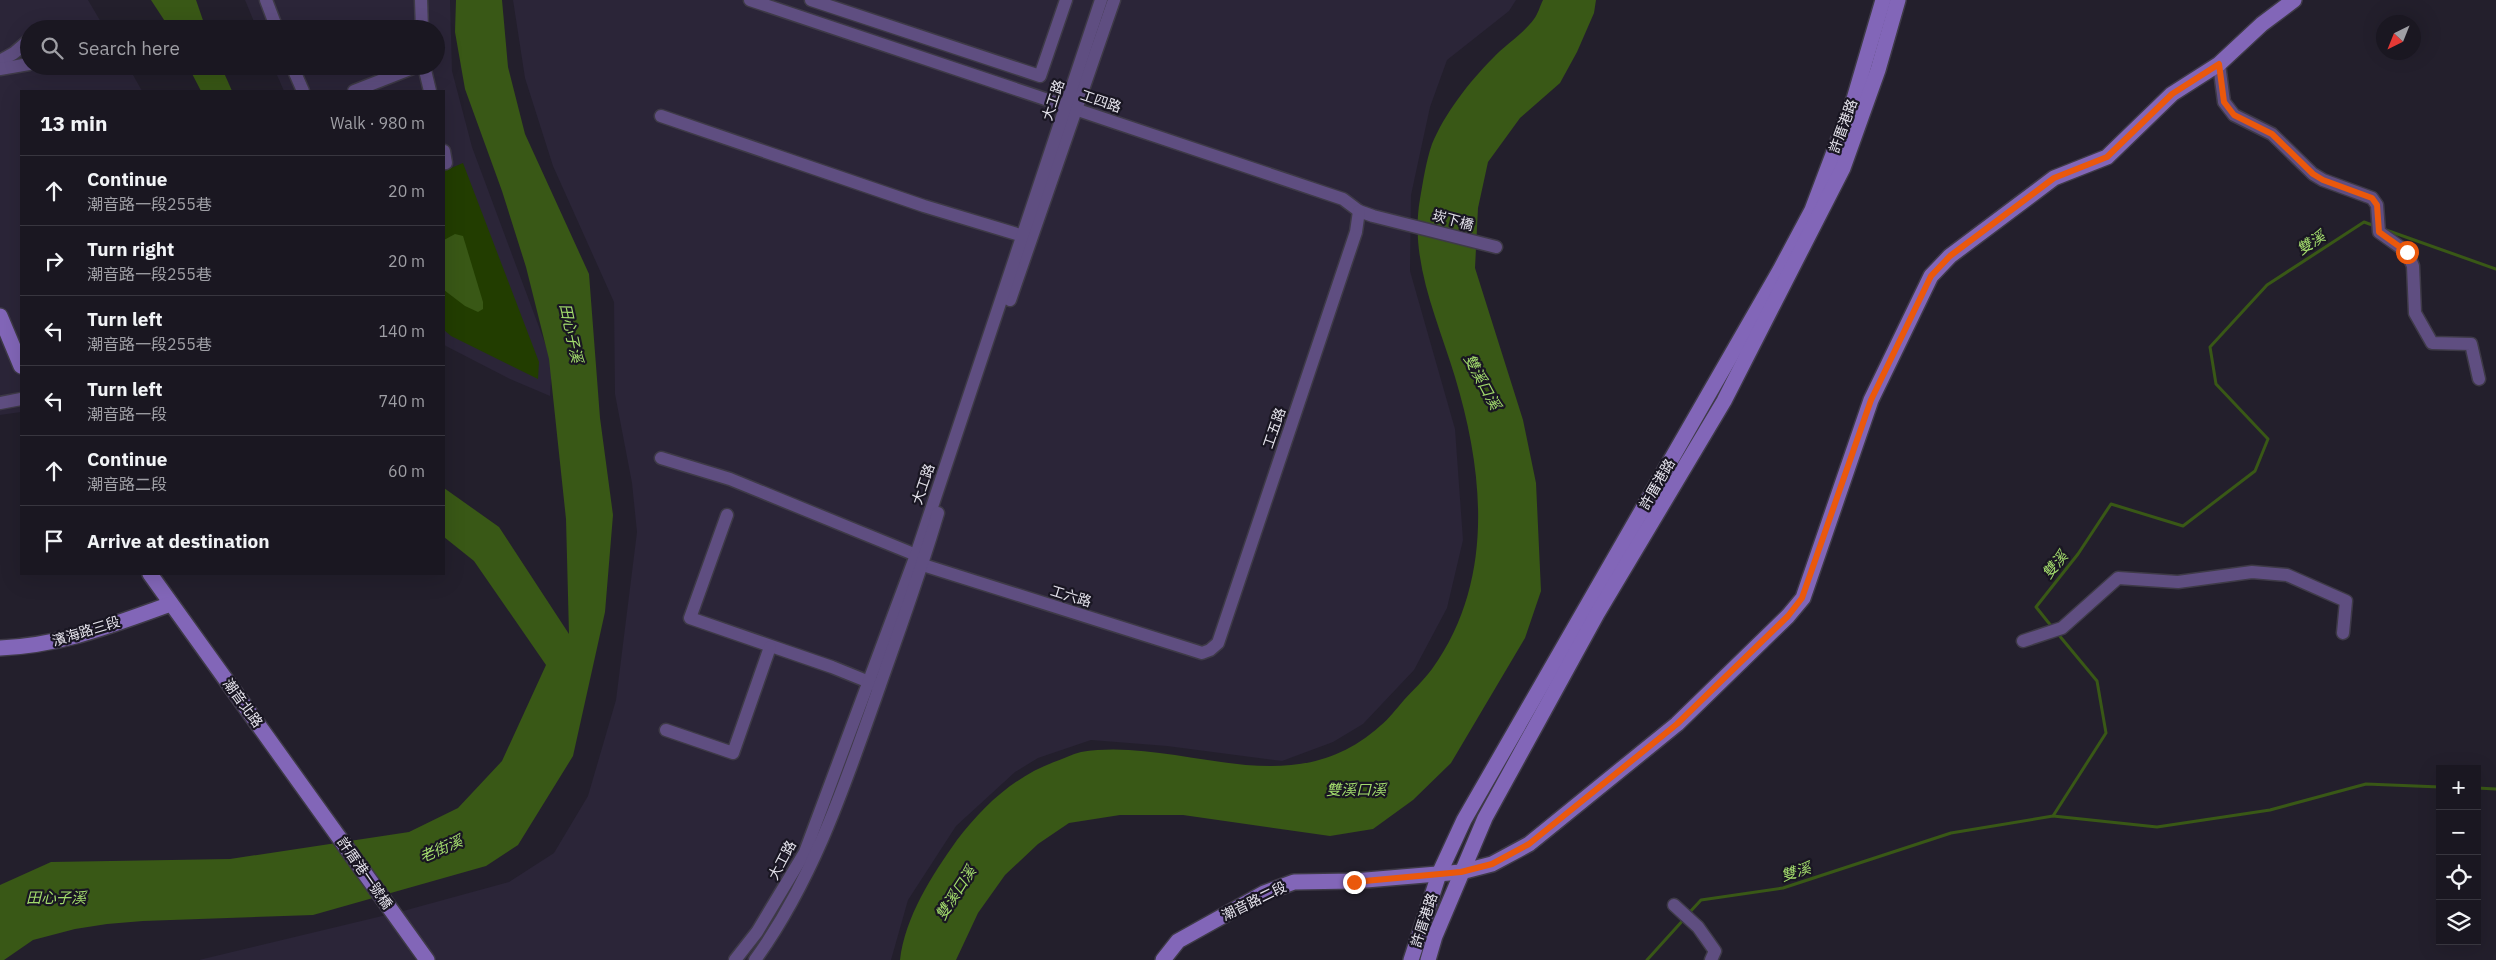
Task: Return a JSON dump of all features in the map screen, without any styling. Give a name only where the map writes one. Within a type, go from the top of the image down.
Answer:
[{"type":"street","points":[[266,0],[274,20]]},
{"type":"street","points":[[421,0],[422,20]]},
{"type":"street","name":"工四路","points":[[750,0],[1342,199],[1359,211],[1410,224]]},
{"type":"street","points":[[811,0],[1040,76],[1066,0]]},
{"type":"street","name":"大工路","points":[[1072,107],[1101,0]]},
{"type":"street","name":"大工路","points":[[755,960],[800,887],[823,837],[859,748],[919,560],[1072,107],[1114,0]]},
{"type":"street","name":"許厝港路","points":[[1411,960],[1450,873],[1485,818],[1596,614],[1724,401],[1802,238],[1854,99],[1883,0]]},
{"type":"street","name":"許厝港路","points":[[1428,960],[1464,820],[1780,270],[1802,238],[1843,168],[1878,70],[1898,0]]},
{"type":"street","name":"潮音路二段","points":[[1163,960],[1178,941],[1264,893],[1294,882],[1354,882],[1450,873],[1492,864],[1537,838],[1677,724],[1788,616],[1802,598],[1871,400],[1931,276],[1944,263],[2054,178],[2107,157],[2172,94],[2219,64],[2262,24],[2294,0]]},
{"type":"street","points":[[0,61],[20,48]]},
{"type":"street","points":[[2219,64],[2224,102],[2234,115],[2272,134],[2313,174],[2323,180],[2372,198],[2377,205],[2379,226],[2407,252],[2413,266],[2415,313],[2432,343],[2471,344],[2479,379]]},
{"type":"street","points":[[0,69],[20,66]]},
{"type":"street","points":[[296,75],[303,90]]},
{"type":"street","points":[[357,90],[395,75]]},
{"type":"street","points":[[426,75],[430,90]]},
{"type":"street","points":[[660,116],[924,206],[1028,237]]},
{"type":"street","name":"工五路","points":[[1210,650],[1218,643],[1356,232],[1359,211]]},
{"type":"street","name":"崁下橋","points":[[1410,224],[1492,246]]},
{"type":"street","points":[[0,316],[20,364]]},
{"type":"street","points":[[0,402],[20,399]]},
{"type":"street","name":"工六路","points":[[661,458],[730,479],[919,560],[1202,653],[1210,650]]},
{"type":"street","points":[[728,515],[690,618],[880,686]]},
{"type":"street","name":"大工路","points":[[735,960],[757,932],[805,852],[867,681],[919,560]]},
{"type":"street","points":[[2023,641],[2062,628],[2118,578],[2178,582],[2252,572],[2287,575],[2346,601],[2342,633]]},
{"type":"street","name":"潮音北路","points":[[151,575],[336,832]]},
{"type":"street","name":"濱海路三段","points":[[0,648],[29,646],[74,638],[171,604]]},
{"type":"street","points":[[666,730],[733,753],[770,647]]},
{"type":"street","name":"許厝港一號橋","points":[[336,832],[427,960]]},
{"type":"street","points":[[1682,913],[1715,951],[1710,960]]},
{"type":"shaded area","points":[[0,0],[88,0],[100,20],[20,20],[20,75],[133,75],[141,90],[20,90],[20,412],[0,415]]},
{"type":"shaded area","points":[[245,0],[450,0],[452,71],[472,147],[552,362],[550,396],[510,379],[445,346],[445,90],[284,90],[277,75],[445,75],[445,20],[253,20]]},
{"type":"shaded area","points":[[513,0],[1516,0],[1509,11],[1447,60],[1430,107],[1411,195],[1410,271],[1455,429],[1463,540],[1447,608],[1414,670],[1363,724],[1333,742],[1282,761],[1167,746],[1091,740],[1038,758],[1015,772],[956,826],[908,900],[891,960],[199,960],[403,911],[509,882],[554,853],[588,796],[616,700],[637,532],[632,483],[615,394],[614,302],[553,166],[525,78]]},
{"type":"shaded area","points":[[463,163],[539,362],[538,379],[451,336],[445,331],[445,171]]},
{"type":"water","points":[[151,0],[196,0],[203,20],[164,20]]},
{"type":"water","points":[[456,0],[502,0],[508,67],[525,134],[589,274],[600,418],[613,515],[605,612],[573,756],[518,845],[486,866],[313,915],[143,921],[75,929],[33,940],[4,960],[0,960],[0,885],[51,862],[230,859],[409,832],[458,808],[502,761],[546,665],[474,561],[445,538],[445,489],[499,527],[569,634],[566,519],[549,359],[526,267],[502,191],[465,89],[455,32]]},
{"type":"water","name":"雙溪口溪","points":[[1543,0],[1596,0],[1594,13],[1577,52],[1560,83],[1520,118],[1488,162],[1478,208],[1475,268],[1523,420],[1536,483],[1541,591],[1525,638],[1451,763],[1413,800],[1373,829],[1330,836],[1183,815],[1120,815],[1069,823],[1038,844],[1005,875],[978,913],[956,960],[900,960],[908,928],[921,897],[957,840],[1000,794],[1039,768],[1081,752],[1119,750],[1158,753],[1234,764],[1272,766],[1309,762],[1345,750],[1380,726],[1432,669],[1452,635],[1466,600],[1475,564],[1478,526],[1477,489],[1465,414],[1422,268],[1418,245],[1420,199],[1432,144],[1437,132],[1458,98],[1498,53],[1530,24],[1537,15]]},
{"type":"water","points":[[193,75],[225,75],[232,90],[200,90]]},
{"type":"water","points":[[455,234],[463,236],[483,302],[483,309],[478,312],[465,306],[445,291],[445,239]]},
{"type":"waterway","name":"雙溪","points":[[2052,627],[2036,607],[2078,554],[2111,504],[2183,526],[2255,471],[2268,439],[2216,384],[2210,347],[2267,285],[2364,222],[2375,226]]},
{"type":"waterway","name":"雙溪","points":[[2386,230],[2496,269]]},
{"type":"waterway","name":"雙溪","points":[[1689,913],[1701,900],[1783,888],[1951,833],[2053,816],[2106,733],[2097,681],[2058,634]]},
{"type":"waterway","points":[[2053,816],[2157,827],[2270,810],[2366,784],[2436,787]]},
{"type":"waterway","points":[[2481,788],[2496,789]]},
{"type":"waterway","name":"雙溪","points":[[1647,960],[1685,918]]},
{"type":"route","points":[[1354,882],[1461,872],[1492,864],[1529,844],[1677,724],[1788,616],[1802,598],[1871,400],[1931,276],[1950,256],[2054,178],[2107,157],[2172,94],[2219,64],[2224,102],[2234,115],[2272,134],[2313,174],[2323,180],[2363,193],[2372,198],[2377,205],[2379,232],[2407,252]]},
{"type":"water label","name":"田心子溪","points":[[571,333]]},
{"type":"water label","name":"老街溪","points":[[441,849]]},
{"type":"water label","name":"田心子溪","points":[[56,898]]}]
